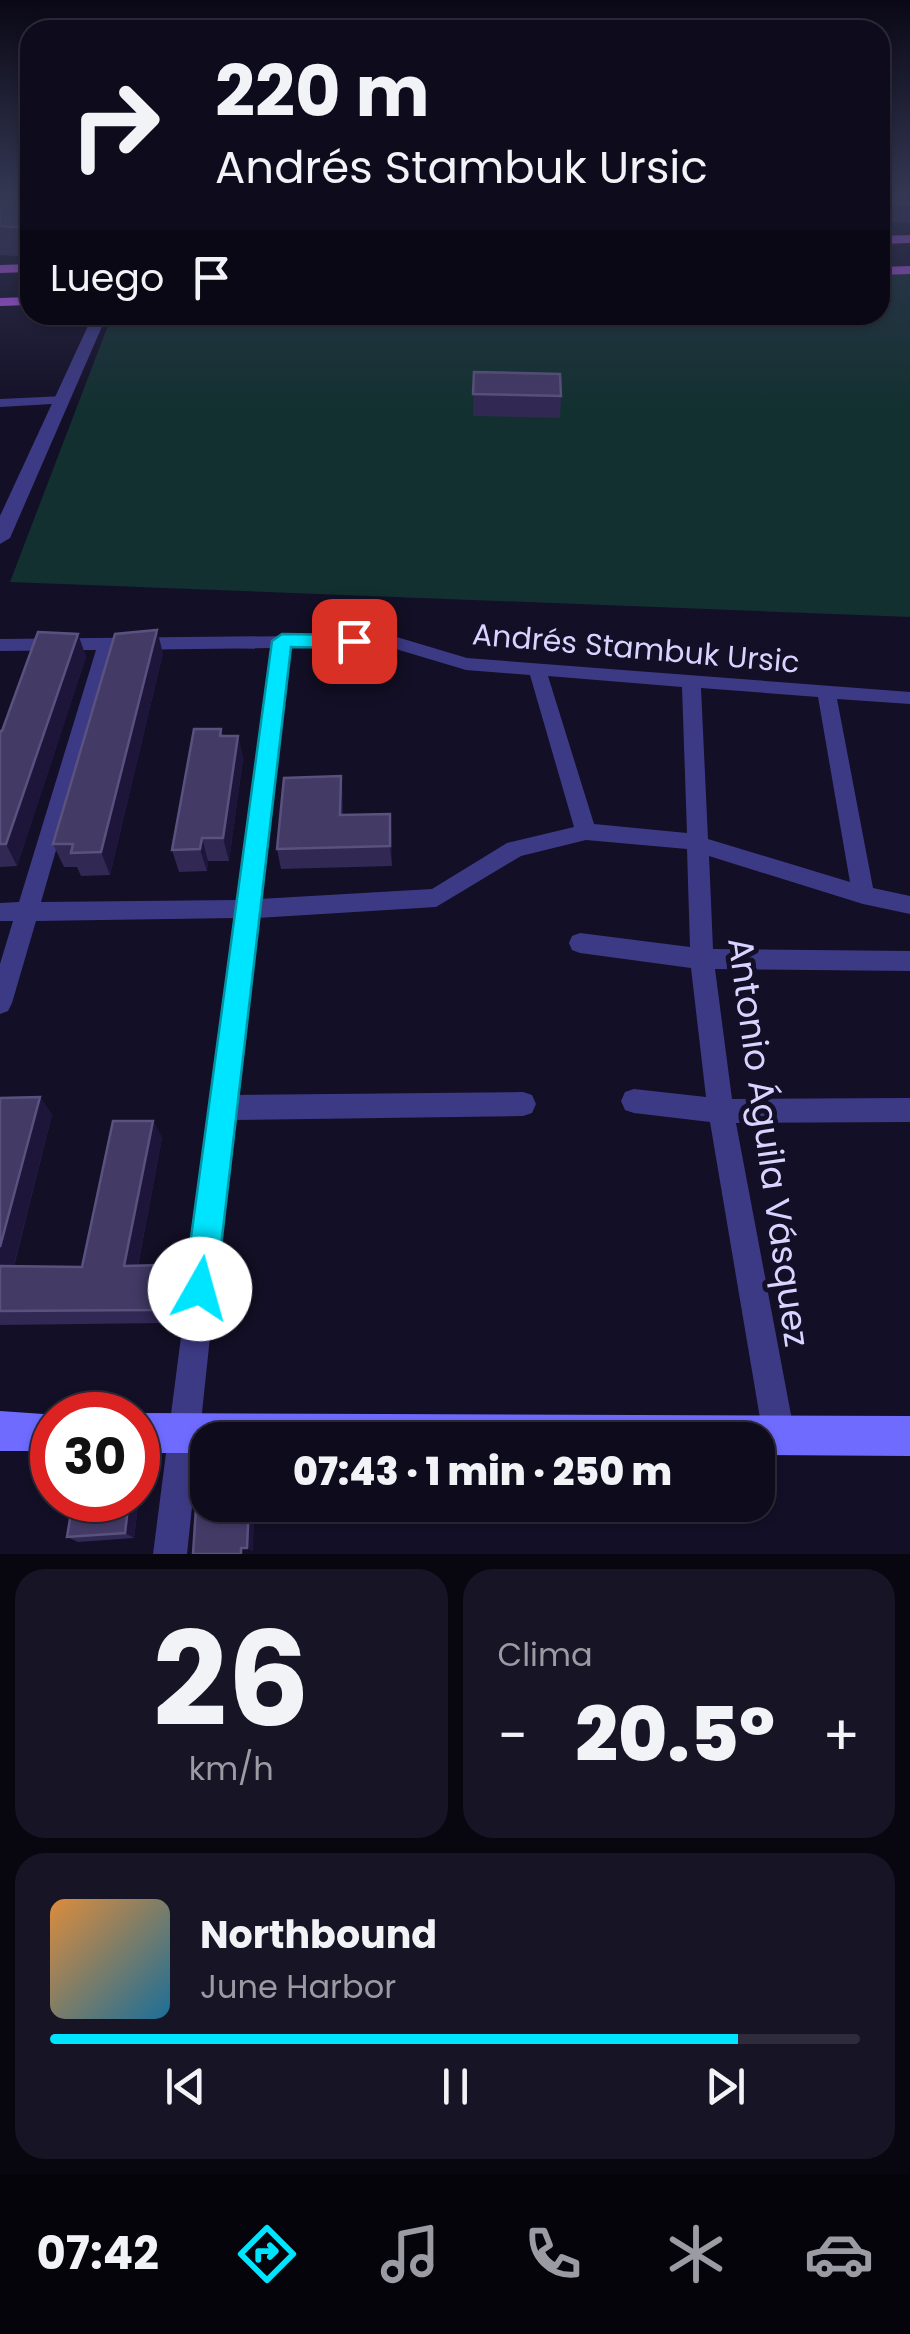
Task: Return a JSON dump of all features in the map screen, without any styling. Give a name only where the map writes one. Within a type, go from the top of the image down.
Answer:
[{"type":"main road","points":[[0,1432],[30,1432]]},
{"type":"main road","points":[[160,1433],[910,1436]]},
{"type":"street","points":[[1,535],[96,325]]},
{"type":"street","points":[[0,403],[64,400]]},
{"type":"street","points":[[170,1554],[221,1108],[282,641]]},
{"type":"street","name":"Andrés Stambuk Ursic","points":[[0,645],[390,641],[466,664],[691,678],[910,698]]},
{"type":"street","points":[[0,1003],[106,642]]},
{"type":"street","points":[[537,669],[586,832]]},
{"type":"street","name":"Antonio Águila Vásquez","points":[[691,678],[702,959],[721,1110],[779,1436]]},
{"type":"street","points":[[826,691],[863,895]]},
{"type":"street","points":[[0,912],[247,909],[436,898],[516,849],[586,832],[664,837],[910,905]]},
{"type":"street","points":[[580,943],[702,959],[910,962]]},
{"type":"street","points":[[634,1101],[721,1110],[910,1110]]},
{"type":"street","points":[[221,1108],[522,1104]]},
{"type":"green space","points":[[910,273],[910,617],[10,582],[108,325],[890,325],[890,274]]},
{"type":"building","points":[[474,372],[560,374],[561,396],[473,394]]},
{"type":"building","points":[[157,630],[101,852],[71,853],[73,844],[53,844],[115,634]]},
{"type":"building","points":[[38,632],[78,634],[6,844],[0,844],[0,731]]},
{"type":"building","points":[[194,729],[221,729],[220,736],[238,736],[223,838],[202,838],[200,849],[172,850]]},
{"type":"building","points":[[341,776],[340,815],[390,814],[390,846],[277,849],[284,778]]},
{"type":"building","points":[[40,1097],[0,1247],[0,1098]]},
{"type":"building","points":[[113,1121],[153,1121],[124,1266],[163,1265],[155,1310],[0,1311],[0,1266],[82,1267]]},
{"type":"building","points":[[69,1522],[126,1522],[125,1533],[67,1537]]},
{"type":"building","points":[[195,1522],[248,1522],[247,1548],[241,1548],[241,1554],[193,1554]]},
{"type":"route","points":[[200,1289],[282,641],[354,641]]}]
